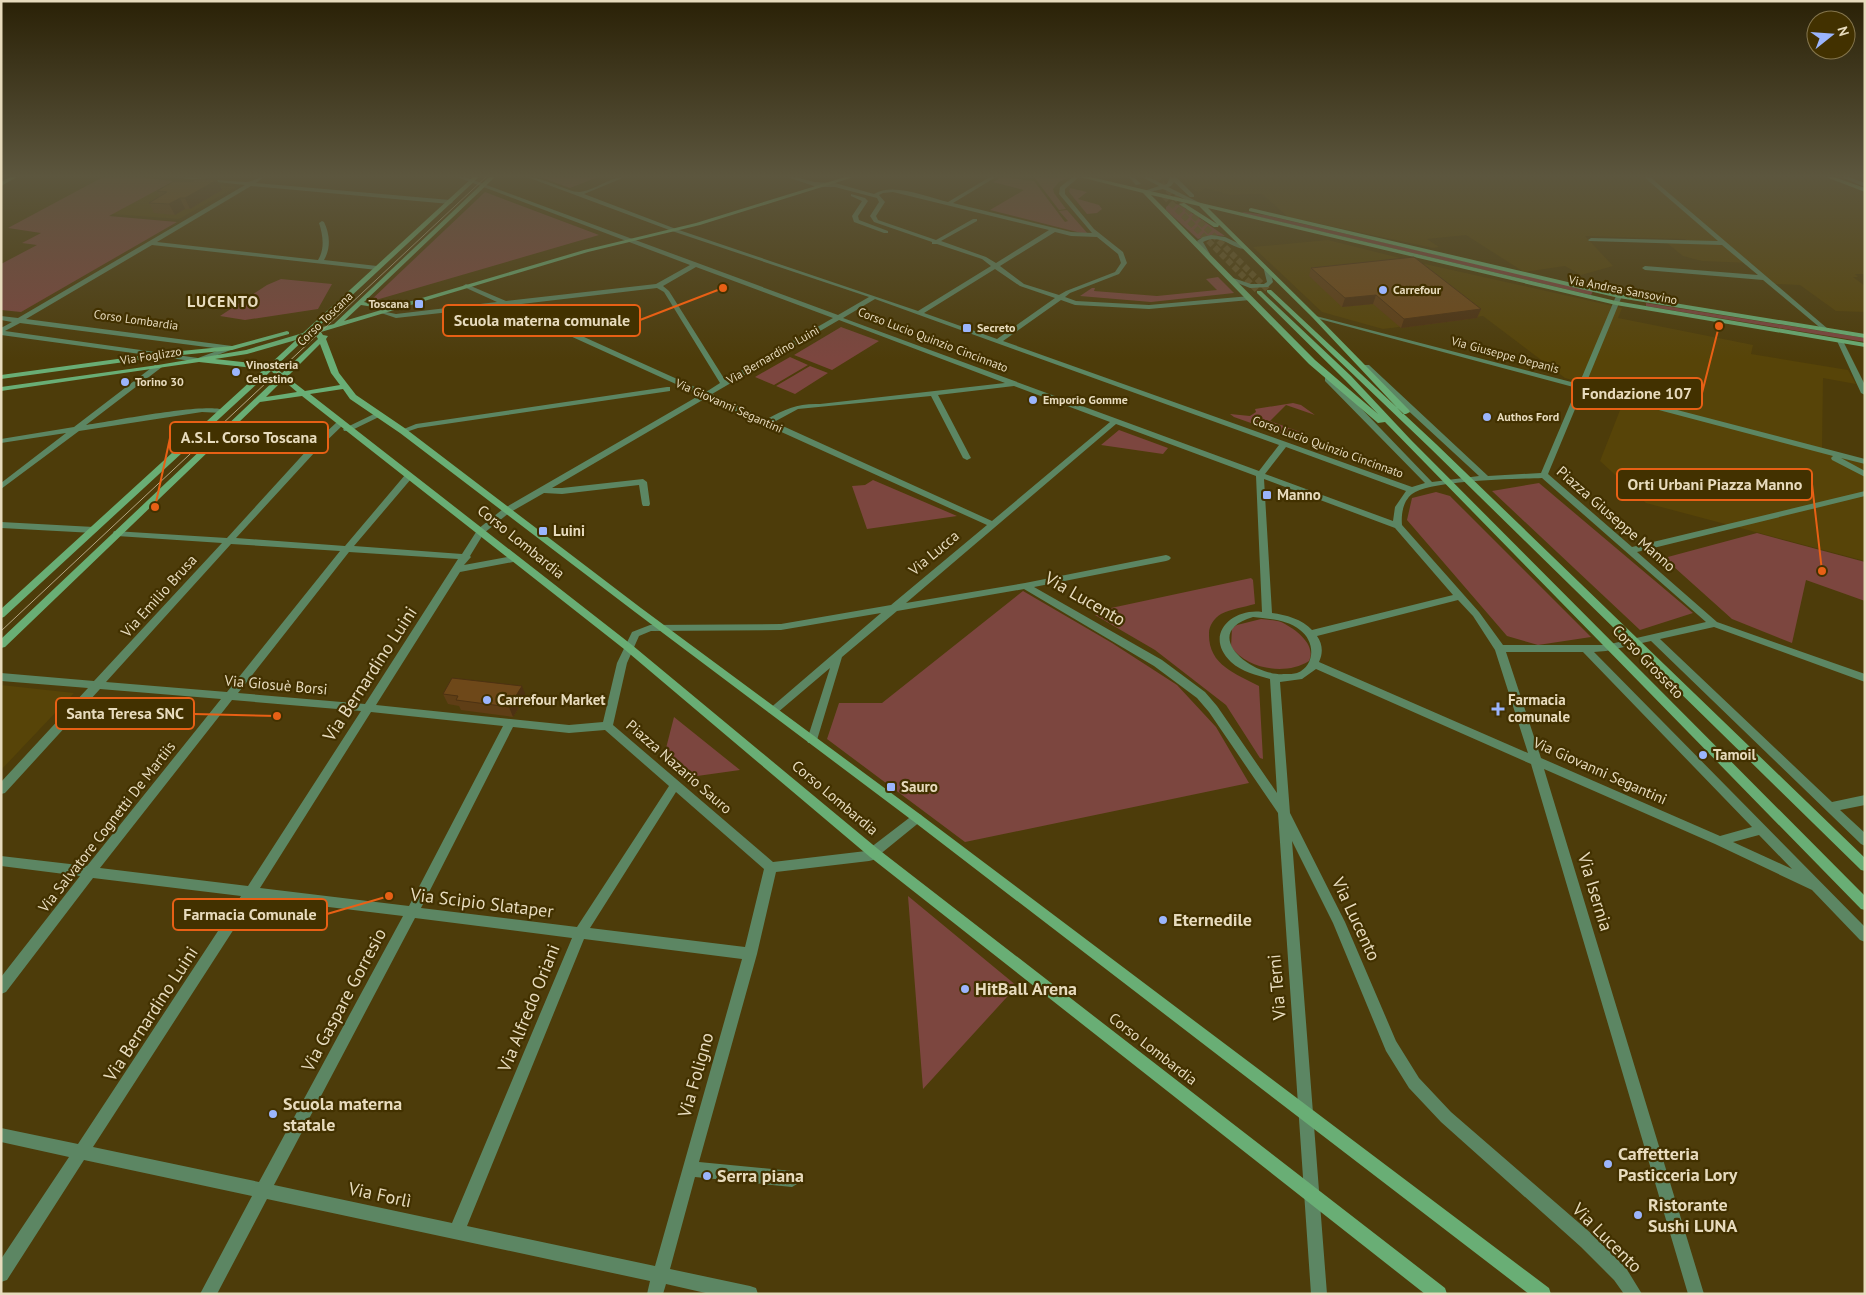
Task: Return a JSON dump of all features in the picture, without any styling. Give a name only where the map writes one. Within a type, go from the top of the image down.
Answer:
[{"type":"street","points":[[1,332],[160,237]]},
{"type":"street","points":[[319,262],[324,256],[326,237]]},
{"type":"street","name":"Corso Toscana","points":[[315,329],[411,237]]},
{"type":"street","name":"Corso Toscana","points":[[1,645],[117,533],[283,378],[344,317],[430,237]]},
{"type":"street","points":[[315,329],[335,326],[380,309],[618,237]]},
{"type":"street","name":"Corso Lucio Quinzio Cincinnato","points":[[620,237],[839,317],[1398,526]]},
{"type":"street","points":[[315,329],[344,317],[380,309],[643,237]]},
{"type":"street","name":"Corso Lucio Quinzio Cincinnato","points":[[696,237],[874,297],[1412,490]]},
{"type":"street","points":[[903,237],[997,266]]},
{"type":"street","points":[[925,237],[984,258],[1022,285],[1060,299],[1089,305],[1149,307],[1250,298]]},
{"type":"street","points":[[930,246],[946,237]]},
{"type":"street","points":[[919,313],[1042,237]]},
{"type":"street","points":[[998,341],[1074,289],[1111,277],[1123,267],[1125,261],[1123,255],[1101,237]]},
{"type":"street","name":"Corso Grosseto","points":[[1190,237],[1431,485]]},
{"type":"street","name":"Via Andrea Sansovino","points":[[1343,237],[1618,300],[1865,345]]},
{"type":"street","name":"Via Andrea Sansovino","points":[[1362,237],[1618,300],[1865,336]]},
{"type":"street","points":[[1717,237],[1826,330]]},
{"type":"street","name":"Corso Grosseto","points":[[1207,254],[1200,241],[1206,238],[1222,238],[1245,248]]},
{"type":"street","name":"Corso Grosseto","points":[[1235,239],[1355,357],[1487,479]]},
{"type":"street","points":[[1591,240],[1724,243]]},
{"type":"street","points":[[151,243],[377,268]]},
{"type":"street","points":[[360,303],[396,316],[658,286],[695,265]]},
{"type":"street","name":"Via Andrea Sansovino","points":[[1645,268],[1766,278]]},
{"type":"street","points":[[1232,280],[1250,286],[1266,286],[1270,282],[1267,270]]},
{"type":"street","name":"Via Giovanni Segantini","points":[[466,286],[992,524]]},
{"type":"street","points":[[658,286],[666,291],[724,384]]},
{"type":"street","name":"Corso Grosseto","points":[[1269,291],[1433,446],[1865,866]]},
{"type":"street","name":"Corso Grosseto","points":[[1259,292],[1348,378],[1408,442],[1865,904]]},
{"type":"street","name":"Via Bernardino Luini","points":[[1,1274],[251,892],[458,570],[481,531],[506,511],[874,297]]},
{"type":"street","points":[[1544,476],[1618,300]]},
{"type":"street","name":"Via Giuseppe Depanis","points":[[1314,316],[1865,462]]},
{"type":"street","name":"Corso Lombardia","points":[[1,318],[232,348]]},
{"type":"street","points":[[60,341],[80,328]]},
{"type":"street","name":"Corso Lombardia","points":[[315,329],[322,339],[335,373],[353,397],[403,431],[661,628],[917,818],[1543,1294]]},
{"type":"street","name":"Via Foglizzo","points":[[1,389],[158,367],[247,352],[303,336],[315,329]]},
{"type":"street","name":"Via Foglizzo","points":[[1,377],[161,355],[232,348],[315,329]]},
{"type":"street","points":[[1,332],[199,360],[270,367]]},
{"type":"street","name":"Corso Toscana","points":[[1,615],[303,336]]},
{"type":"street","points":[[1840,341],[1865,393]]},
{"type":"street","points":[[199,360],[232,348]]},
{"type":"street","name":"Via Foglizzo","points":[[124,360],[134,351]]},
{"type":"street","name":"Corso Grosseto","points":[[1355,357],[1424,432],[1433,446]]},
{"type":"street","name":"Corso Grosseto","points":[[1312,362],[1408,442]]},
{"type":"street","points":[[1,487],[158,367]]},
{"type":"street","name":"Corso Lombardia","points":[[270,367],[408,477],[481,531],[513,559],[628,647],[874,854],[1312,1195],[1429,1290]]},
{"type":"street","points":[[767,423],[792,407],[800,405],[820,406],[1014,384]]},
{"type":"street","points":[[259,400],[344,387]]},
{"type":"street","points":[[403,431],[416,426],[667,389]]},
{"type":"street","points":[[934,394],[967,458]]},
{"type":"street","points":[[1,441],[202,410],[222,411]]},
{"type":"street","name":"Via Emilio Brusa","points":[[1,790],[312,450],[344,426],[379,415]]},
{"type":"street","name":"Via Lucca","points":[[773,710],[838,657],[891,609],[1115,420]]},
{"type":"street","points":[[1267,614],[1260,475],[1284,444]]},
{"type":"street","points":[[1826,452],[1865,475]]},
{"type":"street","name":"Piazza Giuseppe Manno","points":[[1412,490],[1448,482],[1544,476],[1714,624]]},
{"type":"street","name":"Via Salvatore Cognetti De Martiis","points":[[1,988],[90,872],[346,550],[408,477]]},
{"type":"street","points":[[542,490],[562,491],[643,482],[646,504]]},
{"type":"street","points":[[1412,490],[1402,501],[1397,512],[1398,526],[1460,596],[1500,649],[1586,649],[1610,647],[1714,624],[1865,678]]},
{"type":"street","points":[[1630,551],[1865,493]]},
{"type":"street","points":[[1,525],[94,530]]},
{"type":"street","points":[[117,533],[466,557]]},
{"type":"street","name":"Via Lucento","points":[[781,627],[1025,586],[1166,558]]},
{"type":"street","points":[[458,570],[513,559]]},
{"type":"street","name":"Via Lucento","points":[[1025,586],[1158,663],[1201,695],[1213,709],[1283,811],[1340,922],[1391,1046],[1414,1083],[1446,1117],[1587,1241],[1620,1274],[1634,1294]]},
{"type":"street","points":[[1310,634],[1460,596]]},
{"type":"street","points":[[1253,614],[1267,614],[1296,622],[1310,634],[1319,650],[1316,665],[1300,676],[1275,678],[1260,674],[1240,664],[1227,650],[1224,640],[1225,630],[1231,622],[1240,617],[1253,614]]},
{"type":"street","name":"Piazza Nazario Sauro","points":[[771,867],[607,726],[628,647],[635,634],[642,630],[661,628],[781,627]]},
{"type":"street","name":"Corso Grosseto","points":[[1653,638],[1865,841]]},
{"type":"street","name":"Via Isernia","points":[[1500,649],[1536,761],[1696,1294]]},
{"type":"street","points":[[1586,649],[1865,936]]},
{"type":"street","points":[[812,740],[838,657]]},
{"type":"street","name":"Via Giovanni Segantini","points":[[1316,665],[1719,841],[1816,886]]},
{"type":"street","name":"Via Giosuè Borsi","points":[[1,677],[369,708],[568,730],[607,726]]},
{"type":"street","name":"Via Terni","points":[[1275,678],[1319,1294]]},
{"type":"street","name":"Via Gaspare Gorresio","points":[[208,1294],[412,912],[510,723]]},
{"type":"street","name":"Via Alfredo Oriani","points":[[457,1231],[580,933],[675,785]]},
{"type":"street","points":[[1830,807],[1865,800]]},
{"type":"street","points":[[771,867],[870,856],[917,818]]},
{"type":"street","points":[[1719,841],[1761,830]]},
{"type":"street","name":"Via Scipio Slataper","points":[[1,861],[750,954]]},
{"type":"street","name":"Via Foligno","points":[[655,1294],[750,954],[771,867]]},
{"type":"street","name":"Via Forlì","points":[[1,1135],[750,1294]]},
{"type":"street","points":[[690,1169],[792,1179]]},
{"type":"shaded area","points":[[33,237],[150,237],[21,312],[1,310],[1,264],[37,245],[22,243]]},
{"type":"shaded area","points":[[437,237],[591,237],[369,302]]},
{"type":"shaded area","points":[[1346,237],[1362,237],[1593,291],[1591,295]]},
{"type":"shaded area","points":[[1384,237],[1442,237],[1427,239],[1439,247],[1433,248]]},
{"type":"shaded area","points":[[1470,237],[1586,237],[1613,266],[1581,275],[1565,266],[1524,272]]},
{"type":"shaded area","points":[[1633,237],[1865,237],[1865,274],[1855,274],[1858,277],[1853,277],[1865,286],[1865,312],[1836,311],[1800,285],[1775,284],[1751,263],[1702,261],[1683,256],[1667,243],[1689,243],[1685,239]]},
{"type":"shaded area","points":[[1328,240],[1416,262],[1622,308],[1618,318],[1753,345],[1751,354],[1848,370],[1856,384],[1823,378],[1822,448],[1865,460],[1865,561],[1646,503],[1600,461],[1626,395],[1565,378],[1483,316],[1383,329],[1322,312],[1253,247]]},
{"type":"shaded area","points":[[1218,277],[1234,293],[1151,302],[1080,296],[1092,288],[1095,288],[1094,291],[1157,296],[1217,290],[1206,279]]},
{"type":"shaded area","points":[[281,279],[332,284],[318,309],[245,320],[220,316],[267,285]]},
{"type":"shaded area","points":[[1646,303],[1865,338],[1865,342],[1646,306]]},
{"type":"shaded area","points":[[841,327],[879,341],[832,370],[794,355]]},
{"type":"shaded area","points":[[790,357],[808,365],[774,385],[755,377]]},
{"type":"shaded area","points":[[810,366],[828,373],[795,394],[776,386]]},
{"type":"shaded area","points":[[1293,403],[1301,405],[1315,415],[1286,405],[1270,421],[1303,433],[1296,439],[1230,414],[1250,416],[1256,412],[1255,409]]},
{"type":"shaded area","points":[[1119,430],[1168,448],[1163,454],[1101,445]]},
{"type":"shaded area","points":[[873,480],[957,516],[867,529],[852,486],[865,485]]},
{"type":"shaded area","points":[[1539,483],[1693,613],[1640,630],[1492,491]]},
{"type":"shaded area","points":[[1436,492],[1450,496],[1591,637],[1538,645],[1507,636],[1407,520],[1412,498]]},
{"type":"shaded area","points":[[1757,533],[1865,562],[1865,601],[1806,580],[1792,643],[1732,619],[1664,558]]},
{"type":"shaded area","points":[[1251,578],[1253,580],[1255,604],[1221,614],[1212,622],[1209,633],[1213,653],[1218,660],[1232,672],[1259,686],[1263,759],[1260,758],[1226,705],[1155,650],[1095,615],[1112,611],[1111,608]]},
{"type":"shaded area","points":[[1023,591],[1112,643],[1177,685],[1216,727],[1249,783],[965,842],[827,739],[839,703],[882,703]]},
{"type":"shaded area","points":[[1261,619],[1281,622],[1298,632],[1310,649],[1309,661],[1299,666],[1278,669],[1257,665],[1238,655],[1231,647],[1232,628]]},
{"type":"shaded area","points":[[1,685],[74,693],[1,770]]},
{"type":"shaded area","points":[[674,717],[740,770],[690,777],[664,756]]},
{"type":"shaded area","name":"HitBall Arena","points":[[908,896],[1017,986],[923,1089]]},
{"type":"building","name":"Carrefour","points":[[1414,257],[1481,309],[1404,319],[1376,295],[1345,298],[1311,268]]},
{"type":"building","points":[[452,678],[522,686],[509,707],[456,700],[458,696],[443,694]]},
{"type":"tunnel","points":[[1205,237],[1259,292]]},
{"type":"tunnel","points":[[1215,237],[1269,291]]},
{"type":"tram line","points":[[1,631],[421,237]]},
{"type":"place","name":"Scuola materna comunale","points":[[723,288]]},
{"type":"place","name":"Carrefour","points":[[1383,290]]},
{"type":"place","name":"Toscana","points":[[419,304]]},
{"type":"place","name":"Fondazione 107","points":[[1719,326]]},
{"type":"place","name":"Secreto","points":[[967,328]]},
{"type":"place","name":"Vinosteria Celestino","points":[[236,372]]},
{"type":"place","name":"Torino 30","points":[[125,382]]},
{"type":"place","name":"Emporio Gomme","points":[[1033,400]]},
{"type":"place","name":"Authos Ford","points":[[1487,417]]},
{"type":"place","name":"Manno","points":[[1267,495]]},
{"type":"place","name":"A.S.L. Corso Toscana","points":[[155,507]]},
{"type":"place","name":"Luini","points":[[543,531]]},
{"type":"place","name":"Orti Urbani Piazza Manno","points":[[1822,571]]},
{"type":"place","name":"Carrefour Market","points":[[487,700]]},
{"type":"place","name":"Farmacia comunale","points":[[1498,709]]},
{"type":"place","name":"Santa Teresa SNC","points":[[277,716]]},
{"type":"place","name":"Tamoil","points":[[1703,755]]},
{"type":"place","name":"Sauro","points":[[891,787]]},
{"type":"place","name":"Farmacia Comunale","points":[[389,896]]},
{"type":"place","name":"Eternedile","points":[[1163,920]]},
{"type":"place","name":"HitBall Arena","points":[[965,989]]},
{"type":"place","name":"Scuola materna statale","points":[[273,1114]]},
{"type":"place","name":"Caffetteria Pasticceria Lory","points":[[1608,1164]]},
{"type":"place","name":"Serra piana","points":[[707,1176]]},
{"type":"place","name":"Ristorante Sushi LUNA","points":[[1638,1215]]},
{"type":"district","name":"LUCENTO","points":[[223,301]]}]
